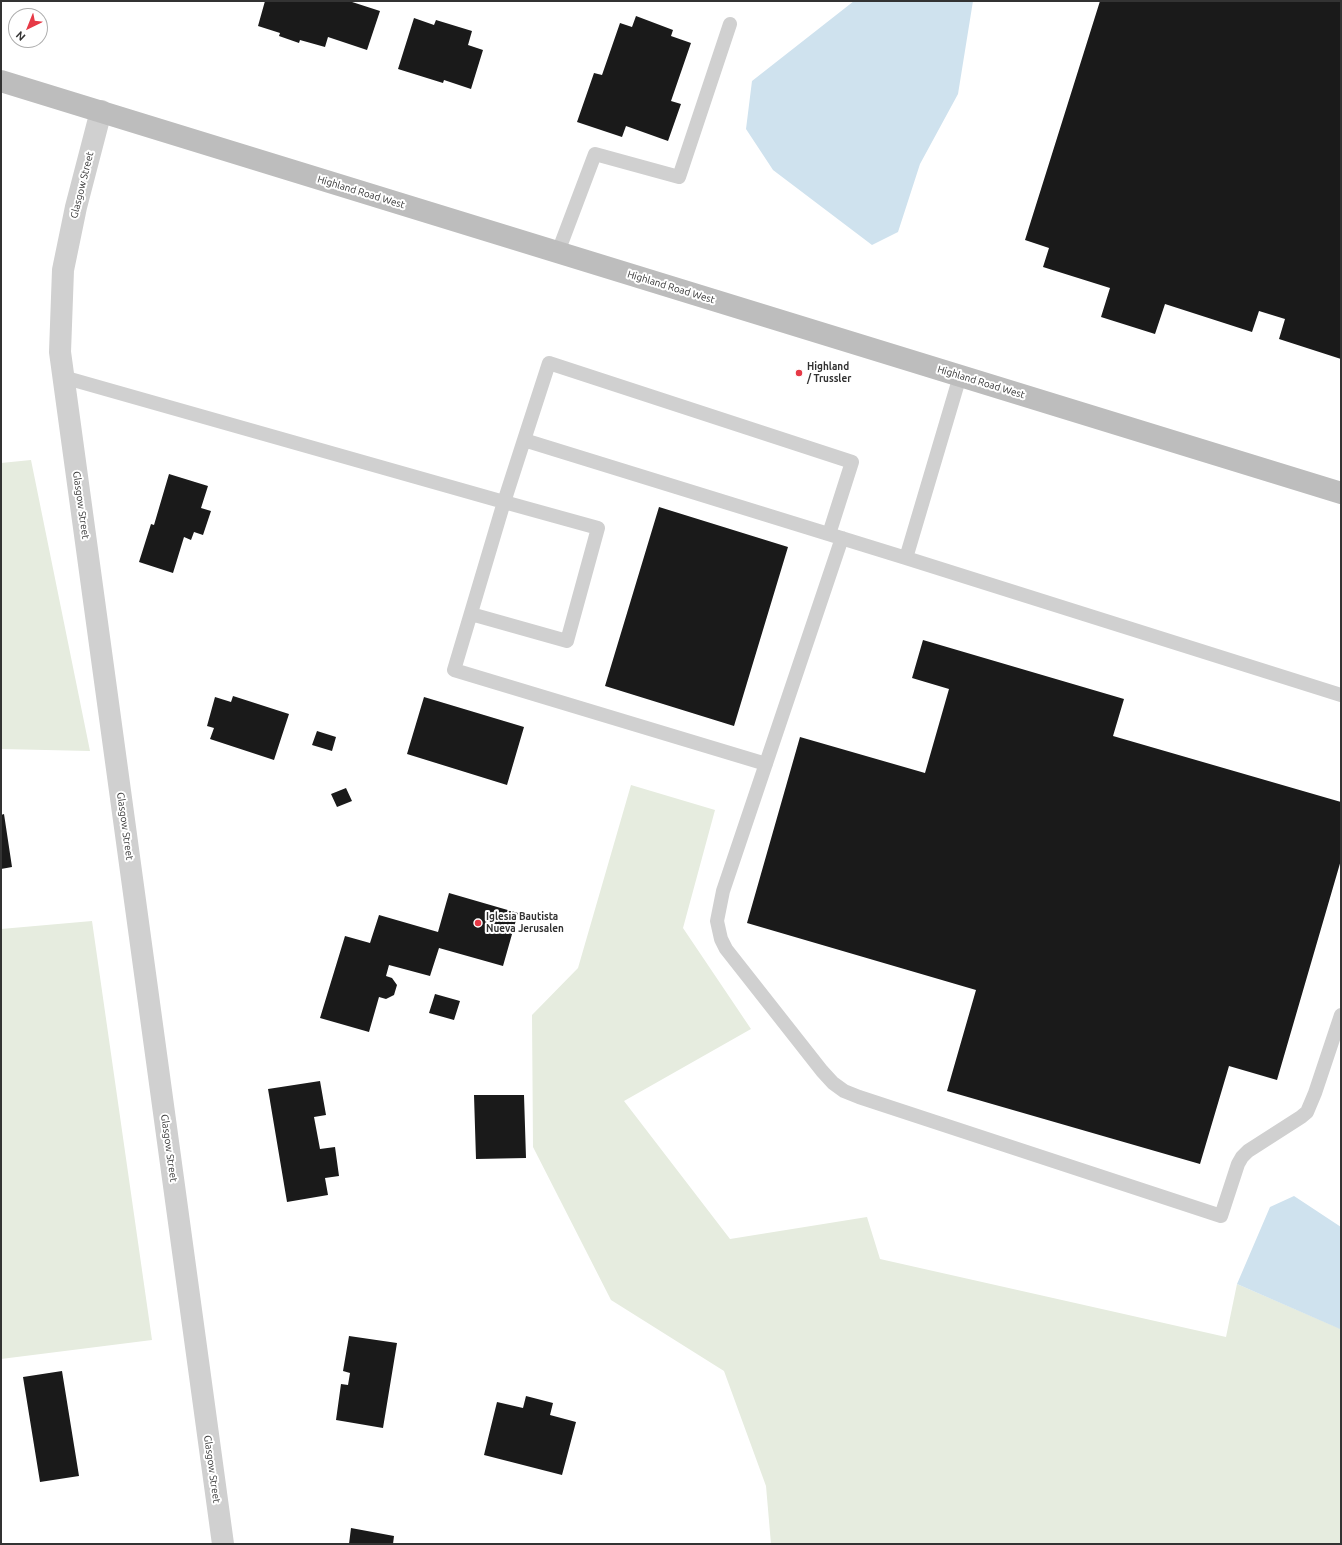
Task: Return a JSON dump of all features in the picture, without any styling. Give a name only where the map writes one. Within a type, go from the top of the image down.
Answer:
[{"type":"main road","name":"Highland Road West","points":[[1,81],[1341,493]]},
{"type":"street","name":"Glasgow Street","points":[[101,111],[76,207],[63,270],[60,352],[223,1544]]},
{"type":"lane","points":[[558,252],[595,154],[679,177],[730,24]]},
{"type":"lane","points":[[766,764],[454,670],[504,502],[549,363],[852,462],[835,536],[766,764],[723,891],[717,922],[721,938],[726,949],[833,1083],[844,1091],[859,1098],[1221,1216],[1238,1164],[1242,1157],[1248,1151],[1301,1118],[1306,1112],[1315,1093],[1341,1015]]},
{"type":"lane","points":[[906,558],[960,376]]},
{"type":"lane","points":[[63,378],[598,528],[567,641],[471,614]]},
{"type":"lane","points":[[524,440],[1341,695]]},
{"type":"shaded area","points":[[31,460],[90,751],[1,749],[1,463]]},
{"type":"shaded area","points":[[631,785],[715,810],[683,928],[751,1029],[624,1101],[730,1239],[867,1217],[880,1259],[1226,1337],[1237,1284],[1341,1329],[1341,1544],[771,1544],[766,1486],[724,1371],[611,1300],[533,1147],[532,1015],[578,968]]},
{"type":"shaded area","points":[[92,921],[152,1340],[1,1359],[1,929]]},
{"type":"water","points":[[854,1],[973,1],[958,94],[920,164],[898,232],[872,245],[773,170],[746,129],[752,81]]},
{"type":"water","points":[[1294,1196],[1341,1227],[1341,1329],[1237,1284],[1270,1207]]},
{"type":"building","points":[[265,1],[349,1],[380,11],[367,50],[328,37],[325,47],[300,40],[299,43],[279,36],[280,33],[258,26]]},
{"type":"building","points":[[1100,1],[1341,1],[1341,359],[1279,339],[1285,319],[1259,311],[1252,332],[1165,304],[1155,334],[1101,317],[1110,288],[1043,267],[1049,248],[1025,240]]},
{"type":"building","points":[[636,16],[673,30],[671,36],[691,43],[671,101],[681,104],[668,141],[626,126],[622,137],[577,122],[594,73],[602,75],[620,23],[632,27]]},
{"type":"building","points":[[414,18],[434,25],[436,20],[472,31],[468,45],[483,50],[471,89],[444,80],[443,83],[398,69]]},
{"type":"building","points":[[169,474],[208,486],[201,508],[211,511],[203,535],[194,532],[191,540],[184,537],[173,573],[139,562],[151,524],[154,525]]},
{"type":"building","points":[[659,507],[788,547],[734,726],[605,686]]},
{"type":"building","points":[[923,640],[1124,699],[1113,736],[1341,802],[1341,860],[1277,1080],[1229,1066],[1200,1164],[947,1091],[976,990],[747,923],[800,737],[925,773],[949,689],[912,678]]},
{"type":"building","points":[[233,696],[289,714],[274,760],[210,739],[214,728],[207,726],[215,697],[231,702]]},
{"type":"building","points":[[424,697],[524,727],[507,785],[407,754]]},
{"type":"building","points":[[317,731],[336,737],[332,751],[312,745]]},
{"type":"building","points":[[346,788],[352,801],[337,807],[331,794]]},
{"type":"building","points":[[4,814],[12,867],[1,869],[1,815]]},
{"type":"building","points":[[449,893],[518,913],[503,966],[439,948],[430,976],[389,965],[386,976],[392,978],[397,985],[394,995],[386,999],[379,997],[369,1032],[320,1018],[345,936],[370,943],[379,915],[438,932]]},
{"type":"building","points":[[435,994],[460,1001],[454,1020],[429,1013]]},
{"type":"building","points":[[320,1081],[326,1115],[314,1117],[320,1149],[335,1147],[339,1176],[325,1178],[328,1195],[287,1202],[268,1089]]},
{"type":"building","points":[[474,1095],[524,1095],[526,1158],[476,1159]]},
{"type":"building","points":[[349,1336],[397,1343],[383,1428],[336,1420],[341,1384],[348,1385],[350,1373],[343,1371]]},
{"type":"building","points":[[62,1371],[79,1476],[40,1482],[23,1377]]},
{"type":"building","points":[[526,1396],[553,1403],[550,1415],[576,1422],[562,1475],[484,1455],[497,1402],[523,1408]]},
{"type":"building","points":[[351,1528],[394,1536],[393,1544],[349,1544]]},
{"type":"place","name":"Highland / Trussler","points":[[799,373]]},
{"type":"place","name":"Iglesia Bautista Nueva Jerusalen","points":[[478,923]]}]
